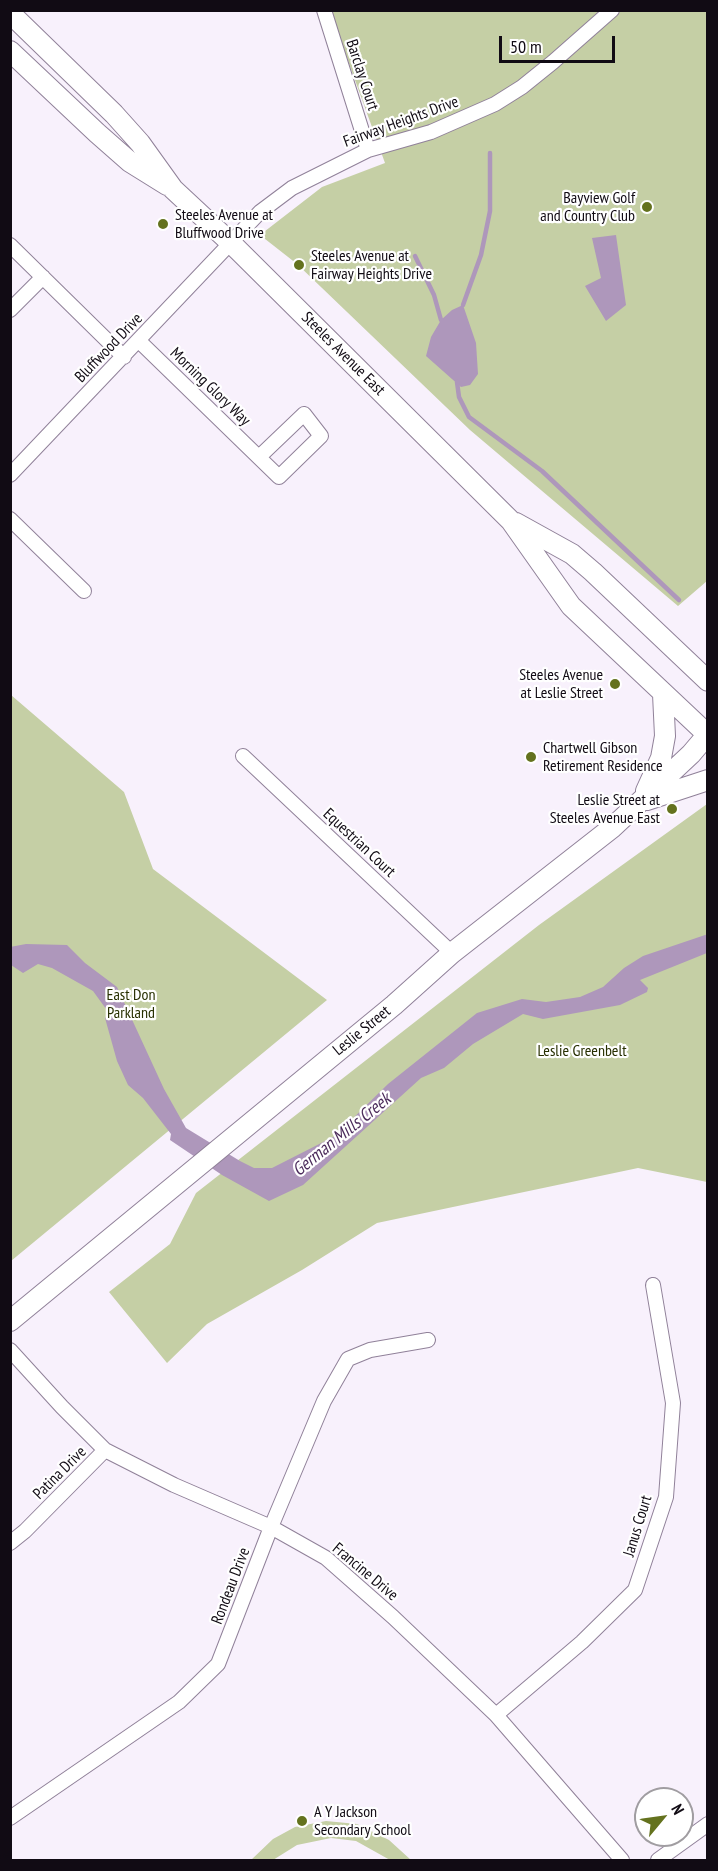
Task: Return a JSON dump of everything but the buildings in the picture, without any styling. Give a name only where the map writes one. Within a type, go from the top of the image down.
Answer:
[{"type":"main road","name":"Steeles Avenue East","points":[[10,13],[114,114],[140,143],[173,189]]},
{"type":"main road","name":"Steeles Avenue East","points":[[10,51],[130,162],[173,189],[232,244],[511,521],[571,606],[707,735]]},
{"type":"main road","name":"Steeles Avenue East","points":[[511,521],[572,554],[623,598],[708,681]]},
{"type":"main road","points":[[641,801],[661,758],[665,736],[663,694]]},
{"type":"main road","name":"Leslie Street","points":[[10,1321],[394,1005],[452,953],[613,827],[691,754],[707,735]]},
{"type":"main road","points":[[641,801],[708,780]]},
{"type":"street","name":"Barclay Court","points":[[324,10],[368,150]]},
{"type":"street","name":"Fairway Heights Drive","points":[[232,244],[260,212],[292,188],[368,150],[431,132],[495,104],[522,87],[612,10]]},
{"type":"street","name":"Bluffwood Drive","points":[[10,475],[232,244]]},
{"type":"street","points":[[10,245],[124,357]]},
{"type":"street","points":[[10,310],[43,277]]},
{"type":"street","name":"Morning Glory Way","points":[[139,341],[279,477],[321,436],[304,414],[259,457]]},
{"type":"street","points":[[10,519],[84,591]]},
{"type":"street","name":"Equestrian Court","points":[[243,756],[452,953]]},
{"type":"street","name":"Janus Court","points":[[496,1715],[582,1642],[635,1590],[666,1497],[673,1403],[652,1285]]},
{"type":"street","name":"Rondeau Drive","points":[[10,1818],[179,1702],[218,1664],[271,1527],[324,1401],[348,1359],[370,1350],[428,1340]]},
{"type":"street","name":"Francine Drive","points":[[10,1350],[105,1450],[174,1485],[271,1527],[326,1558],[393,1617],[496,1715],[622,1860]]},
{"type":"street","name":"Patina Drive","points":[[10,1543],[25,1531],[105,1450]]},
{"type":"street","points":[[658,1860],[708,1824]]},
{"type":"green space","name":"Bayview Golf and Country Club","points":[[330,11],[707,11],[707,581],[678,606],[470,430],[297,264],[260,235],[322,187],[385,163]]},
{"type":"green space","name":"East Don Parkland","points":[[11,695],[124,792],[153,869],[327,1000],[11,1261]]},
{"type":"green space","name":"Leslie Greenbelt","points":[[707,804],[707,1182],[638,1168],[377,1223],[302,1270],[207,1324],[167,1363],[109,1292],[170,1244],[196,1193],[539,925]]},
{"type":"green space","points":[[326,1821],[357,1824],[389,1840],[411,1860],[390,1860],[356,1841],[331,1838],[297,1845],[273,1860],[251,1860],[273,1839],[295,1827]]},
{"type":"water","points":[[616,235],[626,305],[606,321],[585,286],[601,278],[592,238]]},
{"type":"water","points":[[463,305],[476,343],[478,374],[470,385],[461,387],[426,356],[431,337],[441,320],[452,310]]},
{"type":"water","name":"German Mills Creek","points":[[708,934],[707,953],[640,980],[648,988],[647,992],[620,1005],[543,1019],[523,1014],[473,1044],[444,1068],[421,1078],[303,1185],[269,1201],[222,1175],[170,1140],[171,1134],[143,1098],[128,1085],[117,1061],[105,1018],[109,1013],[93,991],[52,968],[38,964],[23,973],[11,965],[10,947],[26,944],[67,945],[85,963],[117,987],[164,1089],[186,1128],[254,1168],[272,1168],[335,1136],[388,1084],[477,1013],[522,999],[546,1002],[580,997],[603,987],[624,968],[643,956]]},
{"type":"waterway","points":[[463,305],[481,255],[490,211],[490,153]]},
{"type":"waterway","points":[[415,256],[434,295],[441,320]]},
{"type":"waterway","points":[[457,382],[459,397],[469,417],[542,471],[679,600]]},
{"type":"place","name":"Bayview Golf and Country Club","points":[[647,207]]},
{"type":"place","name":"Steeles Avenue at Bluffwood Drive","points":[[163,224]]},
{"type":"place","name":"Steeles Avenue at Fairway Heights Drive","points":[[299,265]]},
{"type":"place","name":"Steeles Avenue at Leslie Street","points":[[615,684]]},
{"type":"place","name":"Chartwell Gibson Retirement Residence","points":[[531,757]]},
{"type":"place","name":"Leslie Street at Steeles Avenue East","points":[[672,809]]},
{"type":"place","name":"A Y Jackson Secondary School","points":[[302,1821]]}]
